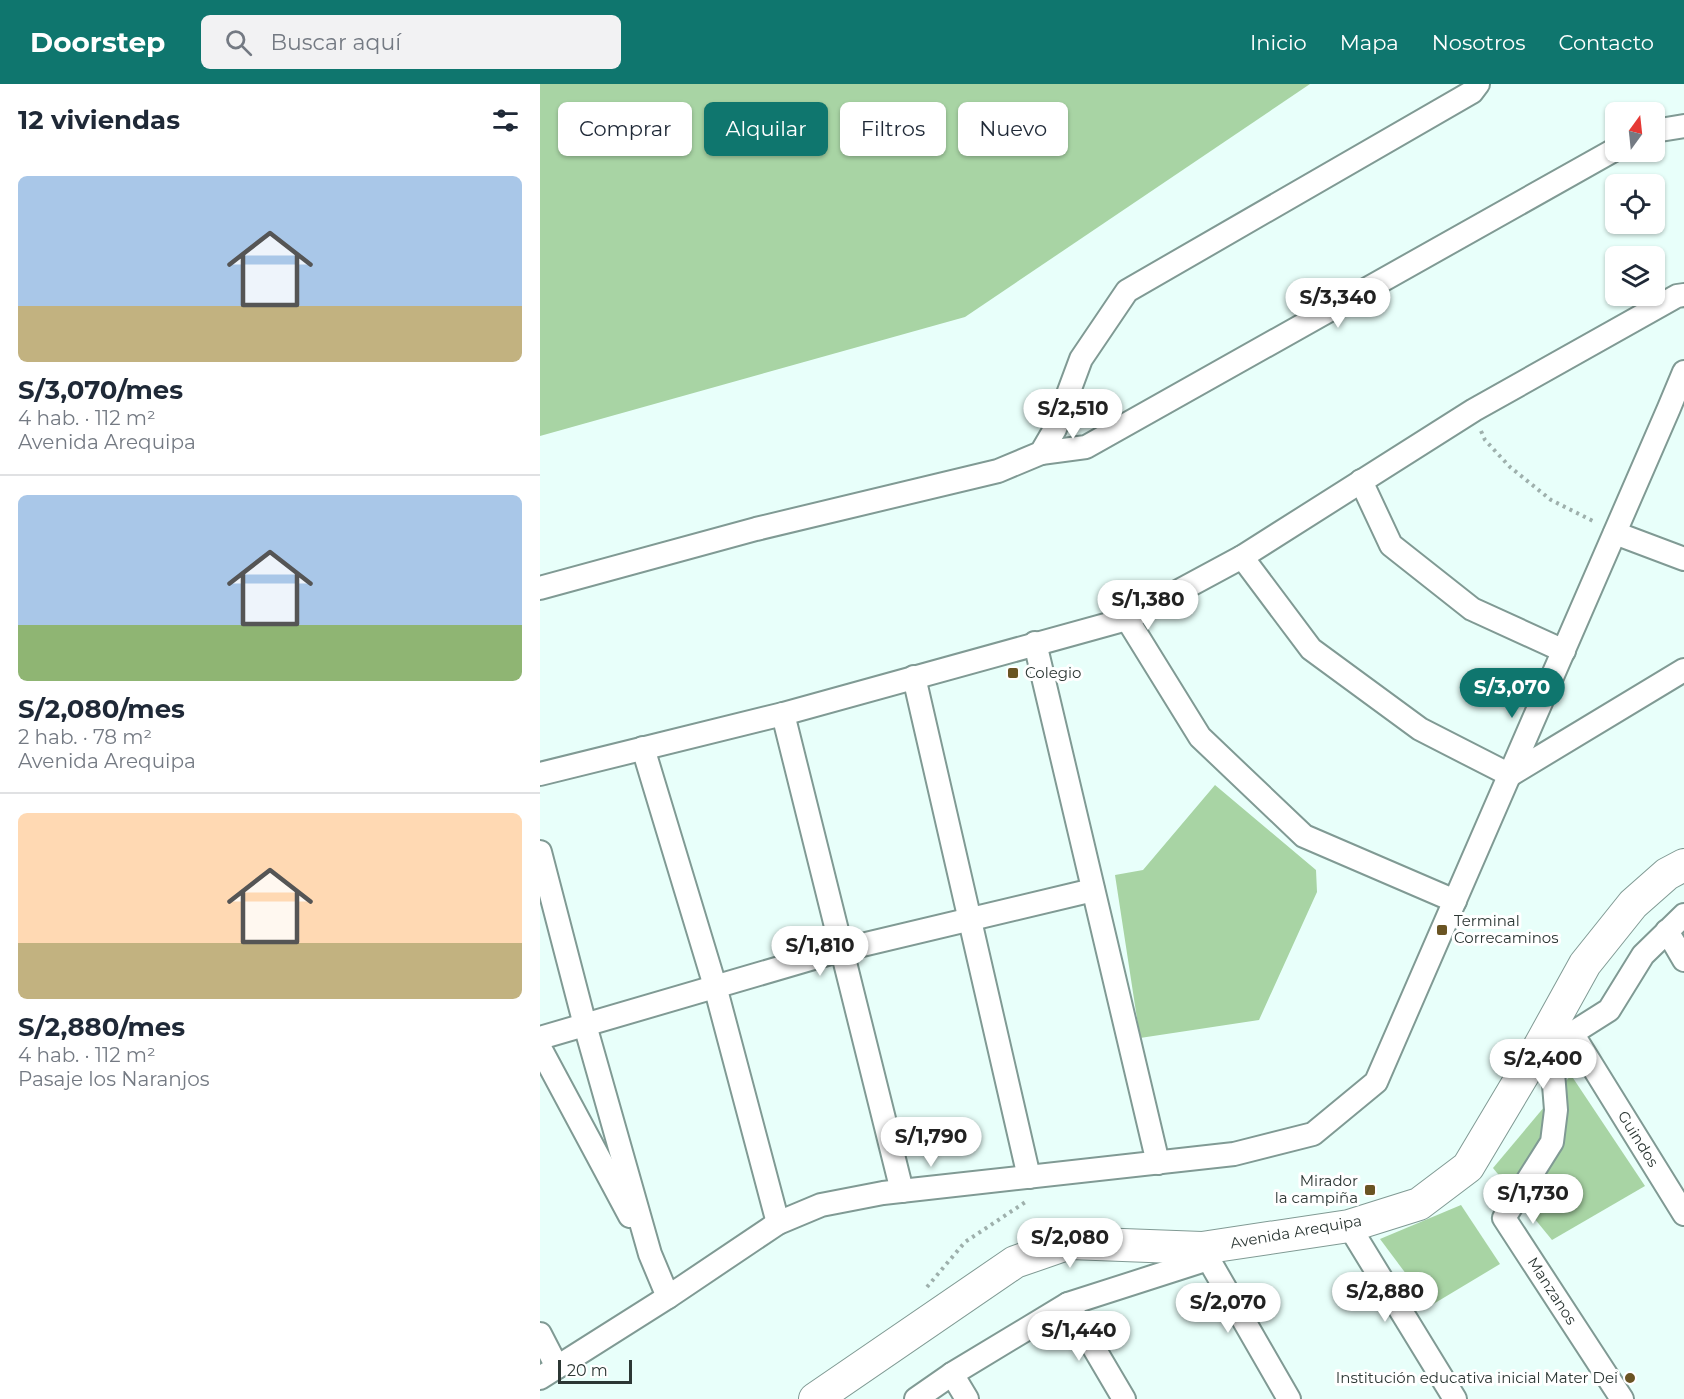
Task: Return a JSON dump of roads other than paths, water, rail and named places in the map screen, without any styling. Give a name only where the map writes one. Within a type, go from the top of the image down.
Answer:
[{"type":"street","points":[[1041,453],[1055,429],[1081,359],[1127,291],[1472,92],[1478,84]]},
{"type":"street","points":[[1665,129],[1684,126]]},
{"type":"street","points":[[540,588],[756,529],[998,471],[1041,453],[1086,447],[1605,155]]},
{"type":"street","points":[[540,774],[783,714],[1127,619],[1242,557],[1474,410],[1684,295]]},
{"type":"street","points":[[540,1334],[548,1372],[668,1297],[778,1223],[821,1205],[902,1191],[1033,1187],[1158,1163],[1234,1154],[1313,1134],[1376,1082],[1615,533],[1677,412],[1684,372]]},
{"type":"street","points":[[1361,482],[1391,544],[1472,609],[1564,651]]},
{"type":"street","points":[[1615,533],[1684,559]]},
{"type":"street","points":[[1242,557],[1311,649],[1420,729],[1510,775]]},
{"type":"street","points":[[1127,619],[1200,737],[1304,836],[1455,901]]},
{"type":"street","points":[[1035,643],[1158,1163]]},
{"type":"street","points":[[1510,775],[1684,670]]},
{"type":"street","points":[[914,677],[1033,1187]]},
{"type":"street","points":[[783,714],[902,1191]]},
{"type":"street","points":[[643,748],[715,986],[778,1223]]},
{"type":"street","points":[[540,852],[585,1025],[650,1254]]},
{"type":"street","name":"Avenida Arequipa","points":[[815,1399],[1015,1262],[1070,1243],[1205,1254],[1349,1226],[1419,1204],[1468,1167],[1542,1052],[1585,964],[1633,904],[1667,874],[1684,866]]},
{"type":"street","points":[[540,1038],[841,950],[1093,890]]},
{"type":"street","points":[[1542,1052],[1609,1010],[1643,955],[1684,915]]},
{"type":"street","points":[[1667,931],[1684,960]]},
{"type":"street","name":"Guindos","points":[[1572,1033],[1684,1214]]},
{"type":"street","points":[[540,1048],[650,1254],[668,1297]]},
{"type":"street","name":"Manzanos","points":[[1542,1052],[1556,1110],[1552,1142],[1504,1218],[1622,1399]]},
{"type":"street","points":[[1349,1226],[1455,1399]]},
{"type":"street","points":[[916,1399],[952,1374],[1068,1304],[1205,1254],[1289,1399]]},
{"type":"street","points":[[1068,1304],[1124,1399]]},
{"type":"street","points":[[952,1374],[967,1399]]},
{"type":"place","name":"Colegio","points":[[1013,673]]},
{"type":"place","name":"Terminal Correcaminos","points":[[1442,930]]},
{"type":"place","name":"Mirador la campiña","points":[[1370,1190]]},
{"type":"place","name":"Institución educativa inicial Mater Dei","points":[[1630,1378]]}]
